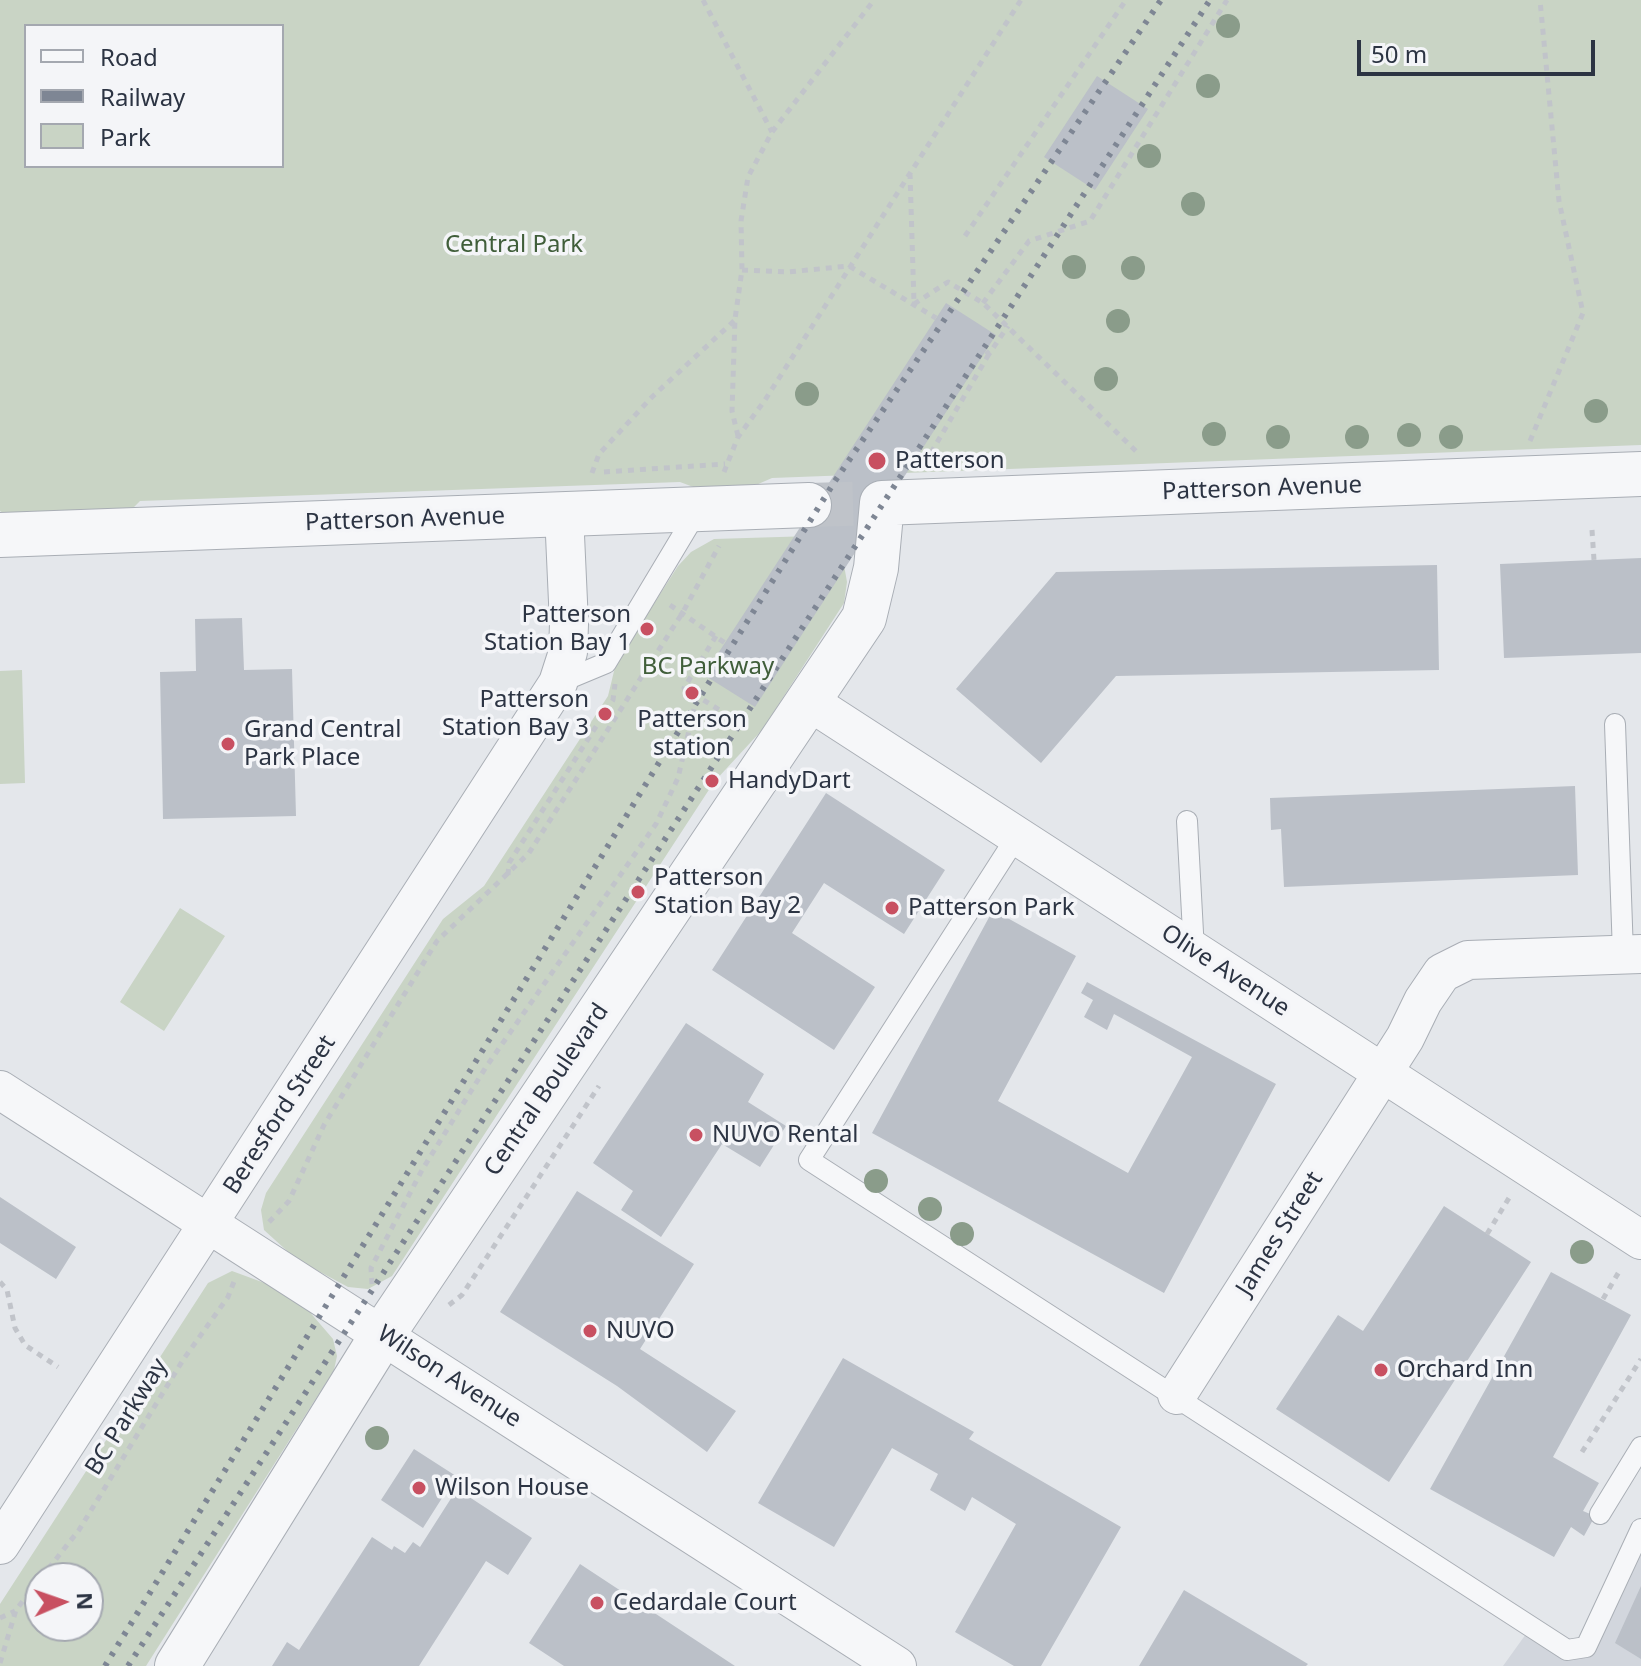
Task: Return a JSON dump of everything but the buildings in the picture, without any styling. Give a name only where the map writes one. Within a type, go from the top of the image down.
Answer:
[{"type":"street","name":"Patterson Avenue","points":[[882,503],[1641,474]]},
{"type":"street","name":"Patterson Avenue","points":[[0,535],[564,513],[711,492],[809,505]]},
{"type":"street","name":"Central Boulevard","points":[[177,1666],[383,1334],[864,618],[876,568],[882,503]]},
{"type":"street","name":"Beresford Street","points":[[0,1545],[558,683],[568,652],[569,624],[564,513]]},
{"type":"street","name":"Olive Avenue","points":[[810,702],[1382,1072],[1630,1255]]},
{"type":"street","name":"James Street","points":[[1177,1395],[1442,973],[1468,960],[1632,954]]},
{"type":"street","name":"Wilson Avenue","points":[[0,1090],[897,1666]]},
{"type":"lane","points":[[558,683],[606,663],[711,492]]},
{"type":"lane","points":[[1615,724],[1632,954]]},
{"type":"lane","points":[[1187,821],[1194,951]]},
{"type":"lane","points":[[1017,836],[809,1160],[1177,1395],[1567,1650],[1586,1647],[1641,1529]]},
{"type":"lane","points":[[1600,1514],[1641,1447]]},
{"type":"path","points":[[703,0],[772,132]]},
{"type":"path","points":[[738,437],[732,411],[735,319],[742,270],[741,221],[748,177],[772,132],[874,0]]},
{"type":"path","points":[[711,492],[738,437],[765,400],[1021,0]]},
{"type":"path","points":[[965,236],[1126,0]]},
{"type":"path","points":[[983,303],[1029,241],[1090,221],[1227,0]]},
{"type":"path","points":[[1530,443],[1583,313],[1559,201],[1540,0]]},
{"type":"path","points":[[910,173],[914,304]]},
{"type":"path","points":[[742,270],[788,272],[849,266],[936,318]]},
{"type":"path","points":[[914,304],[948,282],[983,303],[1144,459]]},
{"type":"path","points":[[592,473],[599,454],[652,397],[735,319]]},
{"type":"path","points":[[923,467],[988,352],[1008,326]]},
{"type":"path","points":[[1592,530],[1594,560]]},
{"type":"path","points":[[264,1230],[289,1201],[324,1125],[437,941],[529,853],[683,612],[719,548],[706,555]]},
{"type":"path","points":[[671,591],[664,602],[725,643]]},
{"type":"path","points":[[716,636],[684,688],[753,731],[757,724]]},
{"type":"path","points":[[508,876],[509,863],[613,700],[616,677]]},
{"type":"path","points":[[372,1284],[371,1268],[438,1145],[486,1067],[656,824],[678,778],[697,696]]},
{"type":"path","points":[[1487,1234],[1509,1198]]},
{"type":"path","points":[[1603,1299],[1630,1255]]},
{"type":"path","name":"BC Parkway","points":[[54,1562],[79,1530],[183,1360],[228,1297],[239,1271]]},
{"type":"path","points":[[0,1282],[7,1290],[15,1328],[25,1345],[58,1367]]},
{"type":"path","points":[[1582,1452],[1641,1359]]},
{"type":"path","name":"BC Parkway","points":[[0,1663],[16,1610],[24,1600]]},
{"type":"path","name":"BC Parkway","points":[[0,1618],[16,1610]]},
{"type":"shaded area","points":[[1641,1529],[1641,1666],[1503,1666],[1531,1627],[1586,1647]]},
{"type":"green space","name":"Central Park","points":[[0,0],[1641,0],[1641,445],[772,478],[756,485],[696,488],[680,482],[140,501],[127,514],[11,518],[0,511]]},
{"type":"green space","name":"BC Parkway","points":[[812,536],[844,565],[847,582],[844,603],[762,730],[714,782],[392,1276],[368,1289],[348,1287],[296,1259],[264,1230],[261,1210],[266,1193],[443,919],[484,886],[608,696],[616,663],[678,566],[691,552],[714,539]]},
{"type":"green space","points":[[22,670],[25,783],[0,784],[0,671]]},
{"type":"green space","points":[[180,908],[225,936],[164,1031],[120,1002]]},
{"type":"green space","points":[[232,1271],[270,1285],[308,1310],[333,1339],[337,1356],[334,1370],[146,1666],[0,1666],[0,1604],[24,1567],[24,1642],[104,1642],[104,1562],[27,1562],[208,1283]]},
{"type":"tunnel","points":[[809,505],[882,503]]},
{"type":"railway","points":[[105,1666],[835,481],[1161,0]]},
{"type":"railway","points":[[128,1666],[1210,0]]},
{"type":"place","name":"Patterson","points":[[877,461]]},
{"type":"place","name":"Patterson Station Bay 1","points":[[647,629]]},
{"type":"place","name":"Patterson station","points":[[692,693]]},
{"type":"place","name":"Patterson Station Bay 3","points":[[605,714]]},
{"type":"place","name":"Grand Central Park Place","points":[[228,744]]},
{"type":"place","name":"HandyDart","points":[[712,781]]},
{"type":"place","name":"Patterson Station Bay 2","points":[[638,892]]},
{"type":"place","name":"Patterson Park","points":[[892,908]]},
{"type":"place","name":"NUVO Rental","points":[[696,1135]]},
{"type":"place","name":"NUVO","points":[[590,1331]]},
{"type":"place","name":"Orchard Inn","points":[[1381,1370]]},
{"type":"place","name":"Wilson House","points":[[419,1488]]},
{"type":"place","name":"Cedardale Court","points":[[597,1603]]}]
